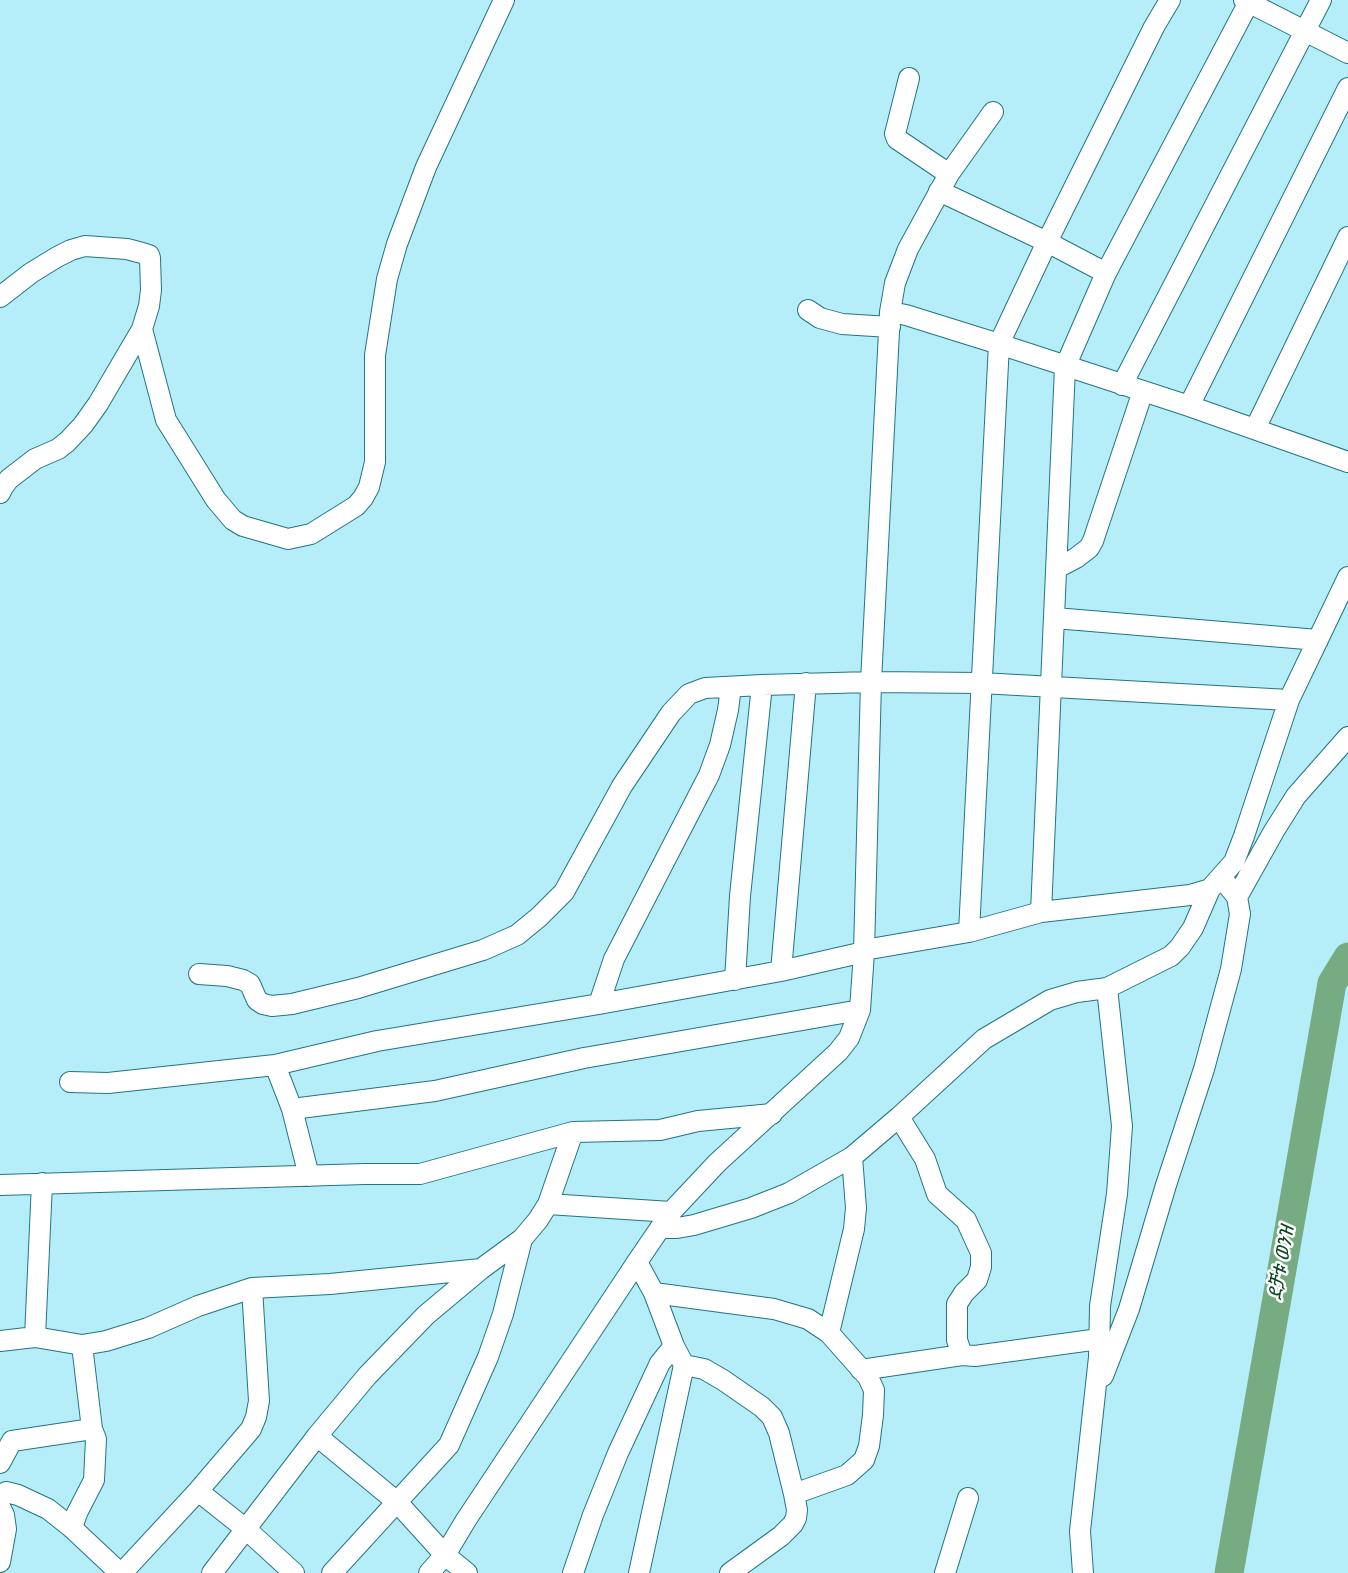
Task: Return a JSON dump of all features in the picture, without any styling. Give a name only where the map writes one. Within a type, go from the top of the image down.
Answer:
[{"type":"street","points":[[142,330],[166,420],[216,500],[233,520],[243,526],[288,539],[311,534],[356,506],[369,487],[375,462],[375,355],[387,279],[397,244],[426,167],[504,0]]},
{"type":"street","points":[[969,932],[999,344],[1047,242],[1154,27],[1170,0]]},
{"type":"street","points":[[1122,385],[1321,0]]},
{"type":"street","points":[[1041,912],[1065,367],[1106,273],[1248,1],[1348,53]]},
{"type":"street","points":[[909,78],[895,134],[897,139],[944,182],[1047,242],[1106,273]]},
{"type":"street","points":[[1189,406],[1348,88]]},
{"type":"street","points":[[429,1573],[445,1555],[466,1520],[665,1220],[717,1162],[838,1052],[849,1038],[860,1010],[862,959],[864,952],[871,682],[890,320],[895,283],[908,250],[944,182],[993,112]]},
{"type":"street","points":[[1255,429],[1348,237]]},
{"type":"street","points":[[0,297],[32,273],[71,250],[85,246],[142,253],[149,255],[150,258],[152,280],[149,306],[142,330],[83,425],[58,449],[35,459],[3,484]]},
{"type":"street","points":[[808,310],[820,318],[842,324],[890,320],[906,315],[1189,406],[1348,462]]},
{"type":"street","points":[[1057,568],[1076,558],[1093,541],[1143,391]]},
{"type":"street","points":[[548,1204],[665,1220],[677,1228],[694,1225],[751,1208],[789,1193],[852,1157],[899,1117],[984,1039],[1050,1000],[1077,992],[1107,988],[1171,956],[1180,947],[1193,928],[1215,883],[1234,862],[1288,700],[1348,577]]},
{"type":"street","points":[[1055,618],[1318,640]]},
{"type":"street","points":[[781,971],[806,683]]},
{"type":"street","points":[[199,974],[227,976],[243,980],[250,984],[257,1000],[263,1004],[272,1006],[292,1004],[358,988],[474,953],[517,935],[539,917],[564,892],[622,786],[680,702],[689,694],[705,688],[806,683],[981,683],[1288,700]]},
{"type":"street","points":[[735,980],[740,896],[762,685]]},
{"type":"street","points":[[599,1004],[614,958],[709,775],[720,745],[731,687]]},
{"type":"street","points":[[1094,1400],[1129,1309],[1166,1185],[1204,1069],[1231,969],[1240,914],[1237,898],[1274,831],[1296,796],[1348,737]]},
{"type":"street","points":[[70,1082],[108,1083],[275,1065],[377,1041],[781,971],[870,949],[969,932],[1041,912],[1190,895],[1215,883]]},
{"type":"street","points":[[1215,883],[1237,898]]},
{"type":"street","points":[[1083,1573],[1080,1531],[1100,1339],[1100,1306],[1117,1194],[1122,1126],[1107,988]]},
{"type":"street","points":[[292,1109],[435,1091],[584,1058],[860,1010]]},
{"type":"street","points":[[275,1065],[292,1109],[309,1176]]},
{"type":"street","points":[[0,1185],[420,1174],[573,1132],[660,1130],[698,1121],[772,1114]]},
{"type":"street","points":[[899,1117],[925,1159],[937,1194],[966,1220],[981,1253],[981,1267],[977,1280],[964,1293],[957,1304],[957,1340],[962,1355]]},
{"type":"street","points":[[212,1573],[317,1436],[367,1376],[426,1315],[481,1268],[522,1239],[538,1220],[548,1204],[573,1132]]},
{"type":"street","points":[[829,1332],[854,1229],[856,1208],[852,1157]]},
{"type":"street","points":[[35,1337],[42,1183]]},
{"type":"street","points":[[332,1573],[449,1445],[491,1348],[503,1314],[522,1239]]},
{"type":"street","points":[[636,1262],[654,1293],[674,1346],[684,1365],[639,1573]]},
{"type":"street","points":[[0,1341],[35,1337],[82,1345],[106,1341],[148,1328],[198,1306],[252,1288],[330,1284],[481,1268]]},
{"type":"street","points":[[0,1496],[6,1492],[18,1495],[48,1508],[121,1573],[198,1491],[251,1429],[256,1417],[259,1401],[252,1288]]},
{"type":"street","points":[[654,1293],[774,1309],[808,1319],[829,1332],[868,1377],[874,1390],[870,1446],[864,1460],[847,1475],[794,1494]]},
{"type":"street","points":[[861,1370],[962,1355],[974,1356],[1100,1339]]},
{"type":"street","points":[[72,1528],[77,1513],[94,1480],[96,1439],[92,1429],[82,1345]]},
{"type":"street","points":[[573,1573],[618,1452],[660,1363],[674,1346]]},
{"type":"street","points":[[684,1365],[704,1369],[723,1380],[762,1406],[772,1417],[779,1433],[794,1494],[797,1510],[793,1524],[781,1536],[730,1573]]},
{"type":"street","points":[[0,1463],[12,1440],[92,1429]]},
{"type":"street","points":[[317,1436],[397,1502],[445,1555],[467,1573]]},
{"type":"street","points":[[198,1491],[246,1530],[294,1573]]},
{"type":"street","points":[[945,1573],[968,1498]]},
{"type":"street","points":[[0,1507],[4,1515],[6,1529],[0,1562]]},
{"type":"waterway","name":"ደቻቱ ወንዝ","points":[[1229,1573],[1332,983],[1348,957]]}]
